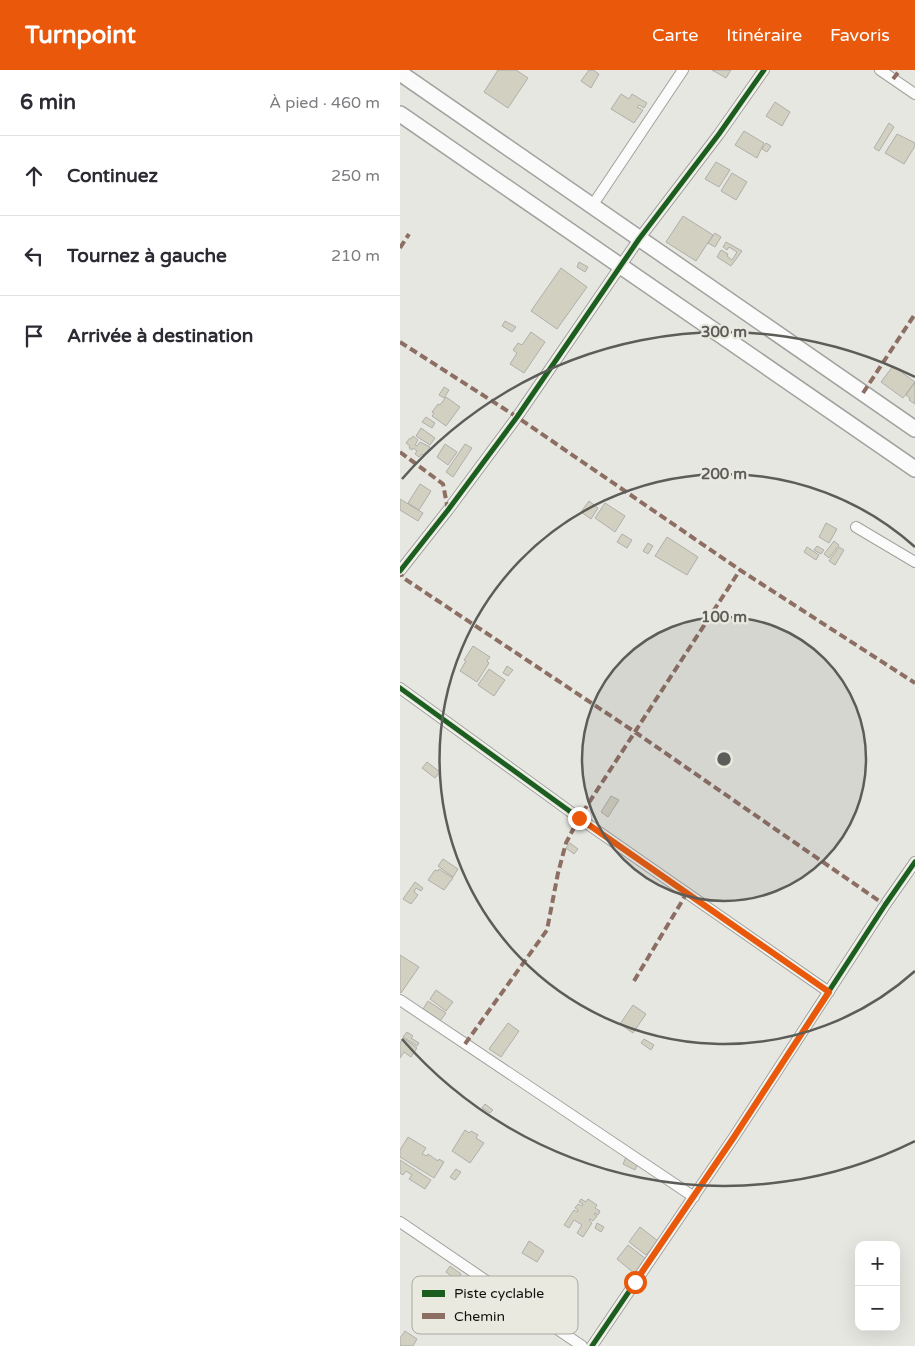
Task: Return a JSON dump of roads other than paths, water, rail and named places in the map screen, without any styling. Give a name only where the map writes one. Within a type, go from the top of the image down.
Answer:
[{"type":"highway","points":[[400,73],[915,429]]},
{"type":"highway","points":[[400,114],[915,469]]},
{"type":"street","points":[[592,206],[683,70]]},
{"type":"street","points":[[400,570],[448,510],[517,417],[639,239],[719,134],[764,70]]},
{"type":"street","points":[[880,70],[915,94]]},
{"type":"street","points":[[856,527],[915,562]]},
{"type":"street","points":[[400,688],[579,818],[829,992]]},
{"type":"street","points":[[592,1346],[694,1197],[915,862]]},
{"type":"street","points":[[400,1000],[694,1197]]},
{"type":"street","points":[[400,1222],[479,1276]]},
{"type":"street","points":[[564,1334],[582,1346]]}]
